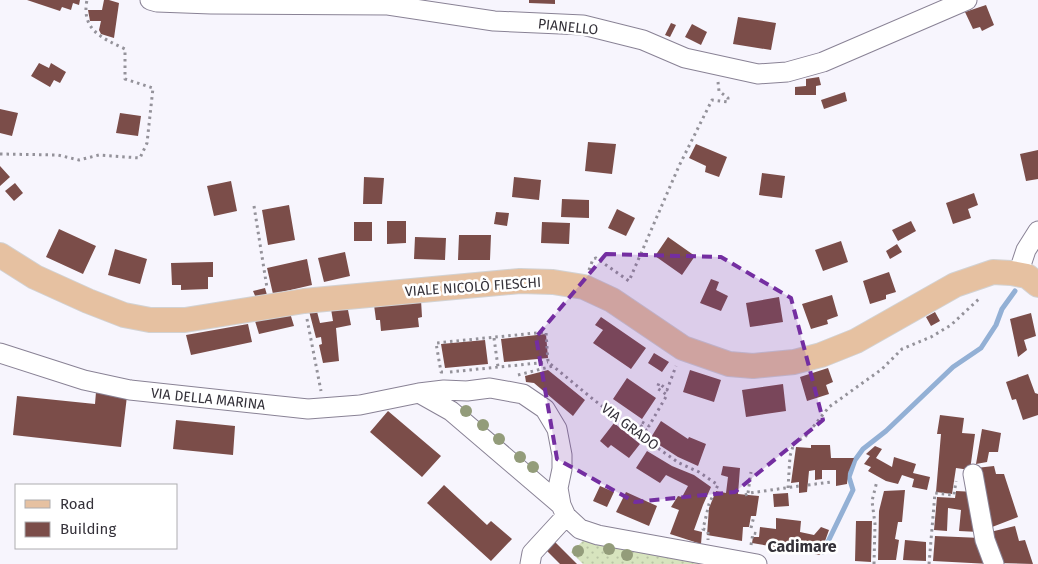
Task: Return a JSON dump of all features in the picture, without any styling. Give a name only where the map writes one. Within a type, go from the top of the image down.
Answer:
[{"type":"main road","name":"VIALE NICOLÒ FIESCHI","points":[[0,255],[36,277],[88,301],[124,315],[150,320],[185,320],[304,301],[520,281],[553,282],[584,287],[612,300],[683,348],[729,364],[752,366],[794,362],[820,355],[856,341],[955,285],[993,272],[1028,280]]},
{"type":"street","name":"PIANELLO","points":[[150,0],[157,2],[211,4],[388,5],[494,21],[583,25],[643,40],[685,58],[758,74],[787,72],[822,62],[967,0]]},
{"type":"street","points":[[1028,280],[1026,250],[1038,231]]},
{"type":"street","name":"VIA DELLA MARINA","points":[[0,353],[84,380],[130,390],[308,407],[360,405],[444,390],[467,391],[493,378],[545,408],[557,429],[562,455],[562,469],[558,488],[564,510]]},
{"type":"street","points":[[420,393],[451,411],[564,510],[580,529],[598,536],[752,559]]},
{"type":"street","points":[[973,474],[985,540],[994,564]]},
{"type":"street","points":[[530,564],[532,554],[564,510]]},
{"type":"path","points":[[0,154],[58,155],[79,160],[99,155],[140,158],[147,143],[153,88],[124,79],[126,49],[104,39],[92,29],[88,23],[85,9],[87,0]]},
{"type":"path","points":[[584,287],[593,259],[596,258],[629,281],[679,166],[712,100],[728,102],[728,98],[723,96],[718,87],[718,81],[727,82]]},
{"type":"path","points":[[254,206],[269,297],[272,305]]},
{"type":"path","points":[[788,488],[788,468],[794,443],[806,437],[829,407],[882,369],[902,349],[931,338],[963,315],[993,282],[993,272]]},
{"type":"path","points":[[304,301],[323,403],[308,407]]},
{"type":"path","points":[[493,378],[548,362],[546,332],[436,343],[442,372],[493,378],[517,375],[553,366]]},
{"type":"path","points":[[493,378],[494,338]]},
{"type":"path","points":[[645,439],[646,430],[640,425],[642,422],[649,426],[667,395],[658,388],[659,383],[667,390],[683,348]]},
{"type":"path","name":"VIA GRADO","points":[[548,362],[645,439],[679,463],[699,472],[718,485],[709,504],[703,528],[708,530],[707,547]]},
{"type":"path","points":[[751,472],[747,494],[799,486]]},
{"type":"path","points":[[930,564],[935,493],[954,495],[958,473],[973,474]]},
{"type":"path","points":[[808,485],[831,482]]},
{"type":"path","points":[[874,564],[875,524],[872,500],[877,482]]},
{"type":"path","points":[[751,528],[754,516]]},
{"type":"path","points":[[752,559],[753,534],[759,534]]},
{"type":"highlighted area","points":[[606,254],[721,257],[791,298],[823,420],[735,492],[635,502],[557,459],[536,337]]},
{"type":"green space","points":[[584,540],[710,564],[583,564],[571,552]]},
{"type":"building","points":[[27,0],[80,0],[79,5],[73,3],[71,10],[62,7],[60,11]]},
{"type":"building","points":[[104,0],[119,3],[114,38],[101,34],[99,30],[101,21],[90,21],[88,10],[102,10]]},
{"type":"building","points":[[529,0],[555,0],[555,4],[529,3]]},
{"type":"building","points":[[986,5],[994,25],[982,31],[980,27],[973,29],[965,12]]},
{"type":"building","points":[[738,17],[776,23],[771,50],[733,44]]},
{"type":"building","points":[[671,23],[676,25],[670,37],[665,35]]},
{"type":"building","points":[[692,24],[707,32],[701,45],[685,37]]},
{"type":"building","points":[[39,63],[49,68],[51,63],[66,72],[60,83],[54,80],[50,87],[31,76]]},
{"type":"building","points":[[819,77],[821,85],[816,86],[816,95],[795,95],[795,87],[806,86],[806,79]]},
{"type":"building","points":[[845,92],[847,101],[824,109],[821,100]]},
{"type":"building","points":[[0,109],[18,113],[12,136],[0,133]]},
{"type":"building","points":[[120,113],[141,116],[138,136],[116,133]]},
{"type":"building","points":[[588,142],[616,144],[612,174],[585,171]]},
{"type":"building","points":[[696,144],[727,157],[719,177],[705,172],[706,166],[689,158]]},
{"type":"building","points":[[1038,150],[1038,179],[1026,181],[1020,154]]},
{"type":"building","points":[[0,166],[10,177],[0,186]]},
{"type":"building","points":[[762,173],[785,176],[782,198],[759,195]]},
{"type":"building","points":[[364,177],[384,178],[382,204],[363,204]]},
{"type":"building","points":[[514,177],[541,180],[539,200],[512,197]]},
{"type":"building","points":[[231,181],[237,211],[214,216],[207,186]]},
{"type":"building","points":[[15,183],[23,193],[14,201],[5,191]]},
{"type":"building","points":[[974,193],[978,205],[968,209],[971,218],[953,224],[946,203]]},
{"type":"building","points":[[562,199],[589,200],[589,218],[561,217]]},
{"type":"building","points":[[289,205],[295,240],[268,245],[262,210]]},
{"type":"building","points":[[617,209],[635,218],[626,236],[608,228]]},
{"type":"building","points":[[496,212],[509,213],[507,226],[494,224]]},
{"type":"building","points":[[387,221],[406,221],[406,243],[387,244]]},
{"type":"building","points":[[911,221],[916,231],[898,241],[892,230]]},
{"type":"building","points":[[354,222],[372,222],[372,241],[354,241]]},
{"type":"building","points":[[542,222],[570,223],[569,244],[541,243]]},
{"type":"building","points":[[59,229],[96,246],[83,274],[46,257]]},
{"type":"building","points":[[459,235],[491,235],[490,260],[458,260]]},
{"type":"building","points":[[415,237],[446,238],[445,260],[414,259]]},
{"type":"building","points":[[668,237],[695,256],[682,275],[655,256]]},
{"type":"building","points":[[841,241],[848,262],[823,271],[815,250]]},
{"type":"building","points":[[897,244],[902,252],[890,259],[886,251]]},
{"type":"building","points":[[115,249],[147,259],[140,284],[108,275]]},
{"type":"building","points":[[345,252],[350,276],[324,282],[318,258]]},
{"type":"building","points":[[307,259],[312,285],[273,294],[267,268]]},
{"type":"building","points":[[213,262],[213,277],[208,277],[208,289],[181,290],[181,285],[172,285],[171,263]]},
{"type":"building","points":[[889,272],[896,292],[886,295],[886,299],[870,304],[863,281]]},
{"type":"building","points":[[711,279],[719,282],[716,290],[728,296],[721,311],[700,303]]},
{"type":"building","points":[[265,288],[267,295],[256,298],[253,291]]},
{"type":"building","points":[[832,295],[838,316],[827,320],[828,324],[811,329],[802,304]]},
{"type":"building","points":[[779,297],[783,322],[750,327],[746,303]]},
{"type":"building","points":[[346,300],[351,325],[336,328],[339,361],[323,363],[319,345],[322,344],[321,337],[316,338],[308,307],[315,304],[320,323],[333,321],[330,303]]},
{"type":"building","points":[[421,300],[422,317],[418,318],[419,327],[381,331],[380,320],[376,320],[374,305]]},
{"type":"building","points":[[935,312],[940,321],[931,326],[926,317]]},
{"type":"building","points":[[290,313],[294,326],[259,334],[255,321]]},
{"type":"building","points":[[1031,313],[1036,336],[1024,340],[1027,350],[1018,357],[1010,319]]},
{"type":"building","points":[[601,317],[646,348],[631,369],[593,343],[603,330],[595,325]]},
{"type":"building","points":[[248,324],[252,342],[191,355],[186,335]]},
{"type":"building","points":[[546,334],[548,358],[504,362],[501,339]]},
{"type":"building","points":[[485,340],[488,364],[445,368],[441,344]]},
{"type":"building","points":[[654,353],[669,362],[662,372],[648,363]]},
{"type":"building","points":[[828,368],[833,382],[826,385],[829,394],[807,401],[800,377]]},
{"type":"building","points":[[548,370],[585,400],[573,416],[534,383],[526,382],[525,376]]},
{"type":"building","points":[[690,370],[721,380],[714,402],[683,392]]},
{"type":"building","points":[[1028,374],[1035,393],[1038,394],[1038,415],[1023,420],[1016,399],[1012,400],[1006,382]]},
{"type":"building","points":[[627,378],[656,398],[642,419],[613,399]]},
{"type":"building","points":[[783,384],[786,411],[746,417],[742,390]]},
{"type":"building","points":[[96,392],[127,396],[121,447],[13,435],[17,396],[95,404]]},
{"type":"building","points":[[388,411],[441,456],[422,477],[370,432]]},
{"type":"building","points":[[940,415],[964,418],[962,433],[975,434],[970,470],[956,468],[952,494],[936,492],[941,434],[937,434]]},
{"type":"building","points":[[176,420],[235,426],[233,455],[173,449]]},
{"type":"building","points":[[661,421],[688,439],[689,437],[706,444],[698,466],[678,457],[650,439]]},
{"type":"building","points":[[614,423],[640,444],[629,458],[611,445],[608,448],[600,441]]},
{"type":"building","points":[[982,429],[1001,433],[998,452],[989,452],[987,462],[976,464]]},
{"type":"building","points":[[811,445],[830,445],[831,458],[854,458],[848,473],[847,484],[836,486],[836,470],[822,470],[822,479],[815,480],[815,470],[809,471],[807,492],[799,493],[799,482],[791,483],[796,447],[811,448]]},
{"type":"building","points":[[875,446],[882,449],[876,458],[892,467],[894,457],[916,464],[913,473],[930,477],[927,490],[912,487],[914,479],[902,475],[898,484],[886,481],[868,471],[871,467],[864,464],[870,456],[866,454]]},
{"type":"building","points":[[647,451],[672,466],[694,475],[711,487],[694,530],[702,532],[701,544],[670,534],[679,510],[671,507],[678,496],[682,497],[688,486],[666,475],[660,483],[636,468]]},
{"type":"building","points":[[723,466],[740,468],[738,494],[759,496],[756,516],[751,516],[749,527],[743,527],[742,541],[707,535],[709,508],[716,491],[726,493],[728,477],[721,475]]},
{"type":"building","points":[[994,466],[996,474],[1004,474],[1018,517],[987,529],[976,468]]},
{"type":"building","points":[[444,485],[487,525],[491,521],[512,539],[491,561],[427,503]]},
{"type":"building","points":[[600,486],[614,492],[607,507],[593,501]]},
{"type":"building","points":[[905,490],[902,522],[898,522],[895,539],[899,540],[896,560],[878,560],[879,511],[884,491]]},
{"type":"building","points":[[956,491],[975,492],[979,532],[959,531],[961,510],[948,508],[947,531],[934,530],[937,497],[955,498]]},
{"type":"building","points":[[626,492],[657,506],[649,526],[616,512]]},
{"type":"building","points":[[788,493],[789,506],[774,507],[773,494]]},
{"type":"building","points":[[776,518],[801,521],[800,532],[814,535],[821,527],[829,530],[820,555],[752,543],[753,537],[759,537],[760,527],[776,529]]},
{"type":"building","points":[[856,521],[872,521],[871,562],[855,561]]},
{"type":"building","points":[[1015,526],[1019,541],[1025,540],[1033,564],[998,563],[986,533]]},
{"type":"building","points":[[935,536],[981,538],[990,564],[933,561]]},
{"type":"building","points":[[551,538],[577,564],[560,564],[543,547]]},
{"type":"building","points":[[905,540],[926,542],[926,561],[903,560]]},
{"type":"waterway","points":[[823,552],[853,490],[849,477],[855,460],[863,449],[886,431],[953,367],[981,348],[996,325],[1002,309],[1015,291]]},
{"type":"district","name":"Cadimare","points":[[802,546]]}]
